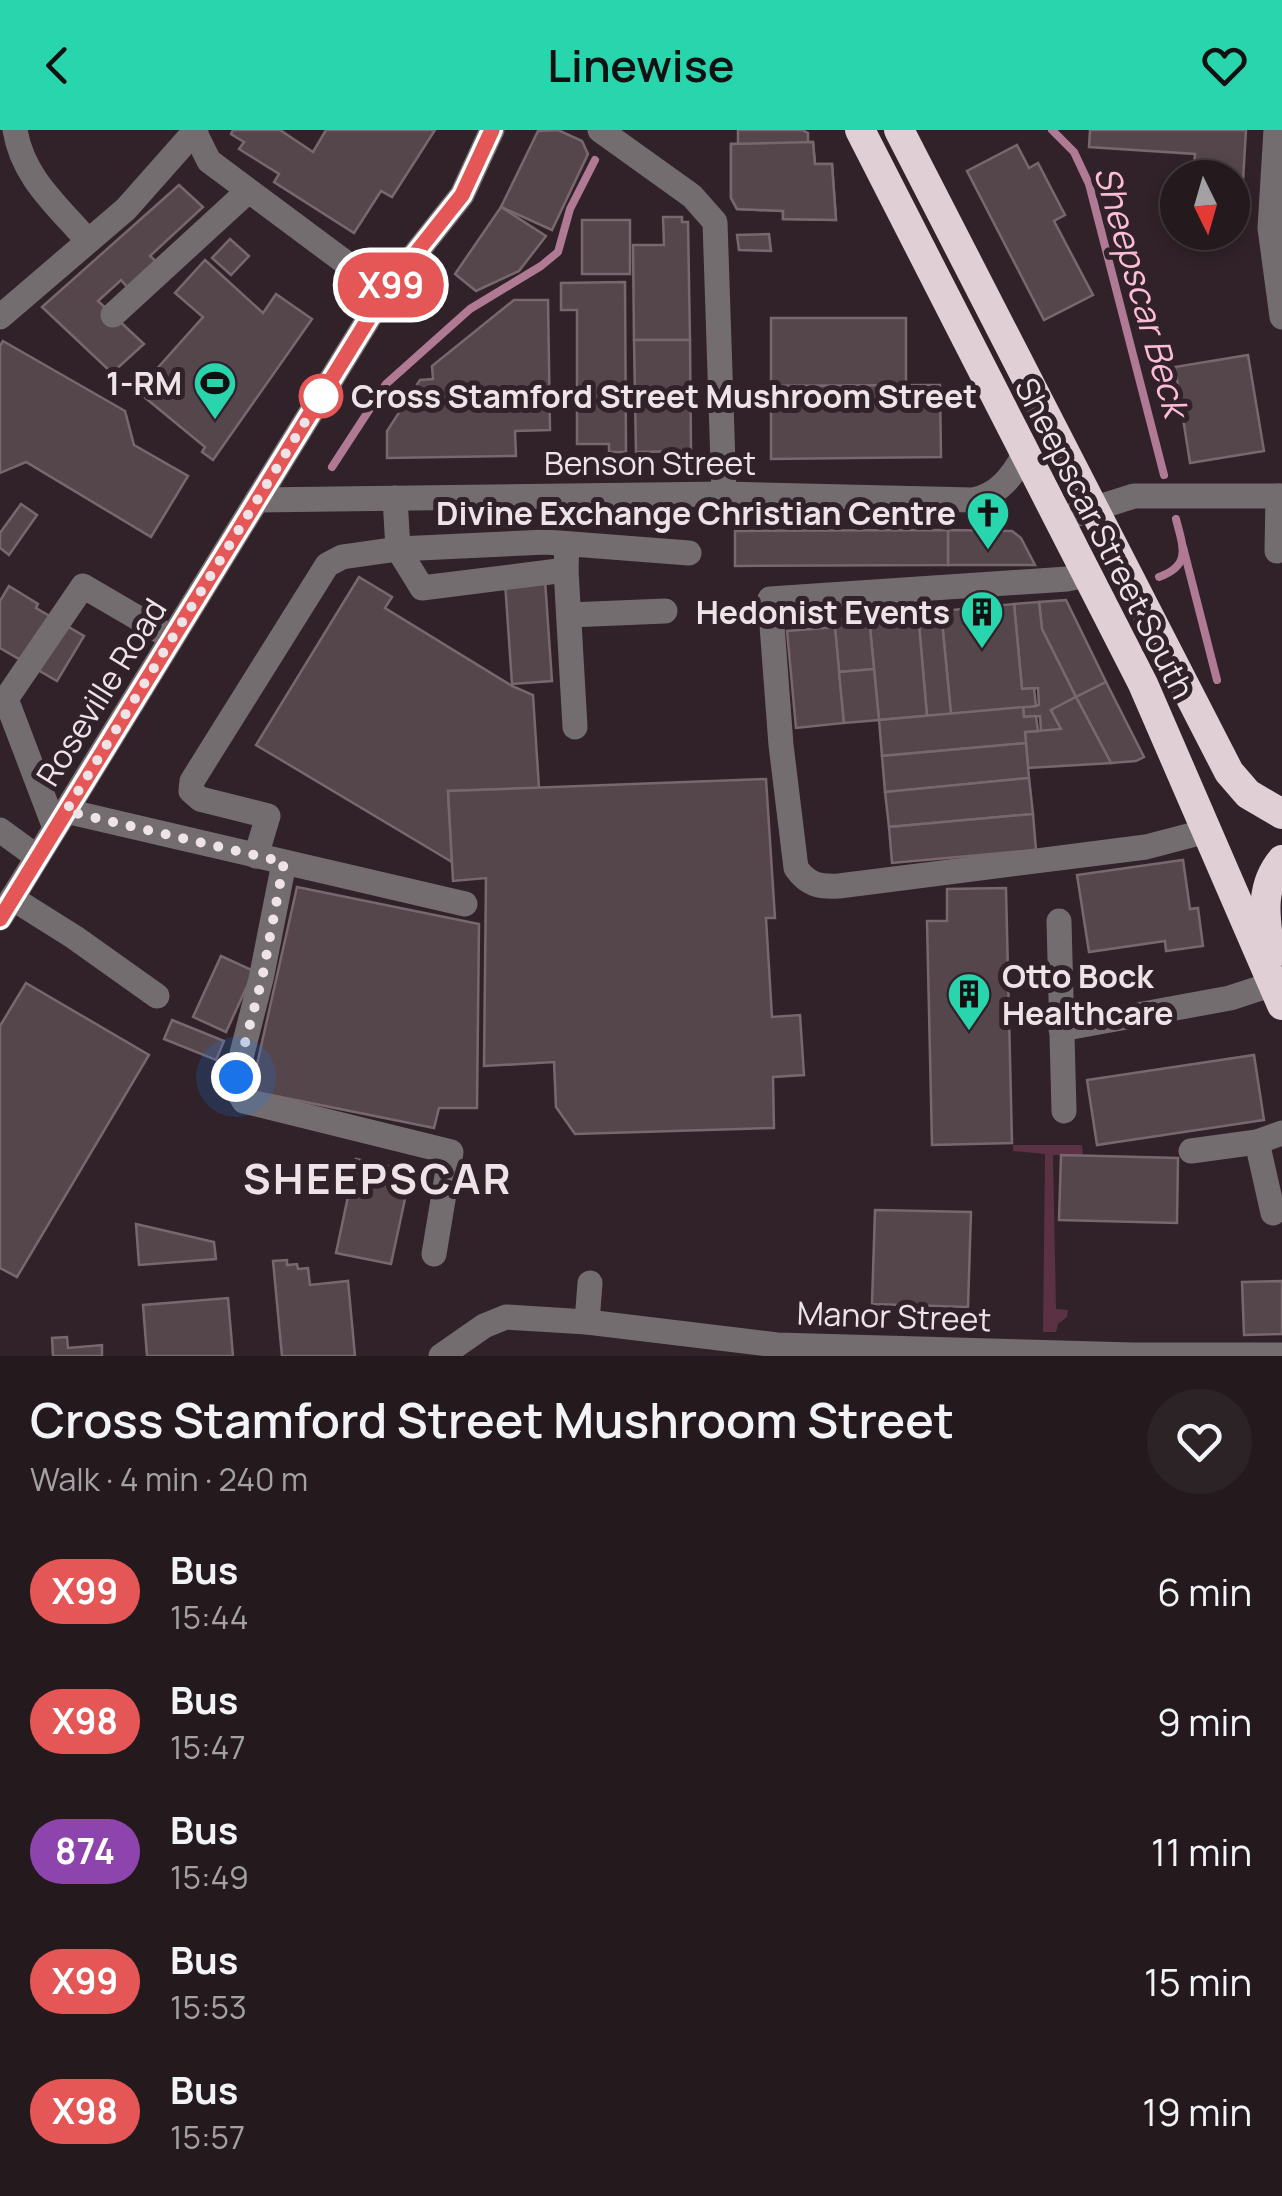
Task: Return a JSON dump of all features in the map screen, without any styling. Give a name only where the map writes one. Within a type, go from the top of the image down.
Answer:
[{"type":"highway","name":"Sheepscar Street South","points":[[860,130],[1142,684],[1278,995]]},
{"type":"highway","name":"Sheepscar Street South","points":[[898,130],[1229,772],[1248,794],[1282,814]]},
{"type":"highway","points":[[1278,995],[1264,902],[1269,882],[1282,860]]},
{"type":"street","points":[[15,130],[26,169],[88,241]]},
{"type":"street","name":"Roseville Road","points":[[6,908],[385,292],[462,195],[492,130]]},
{"type":"street","points":[[600,130],[692,196],[714,222],[724,494]]},
{"type":"street","points":[[1276,130],[1270,228],[1282,317]]},
{"type":"street","points":[[0,317],[126,210],[196,132],[209,161],[385,292]]},
{"type":"street","points":[[114,315],[247,192]]},
{"type":"street","name":"Benson Street","points":[[257,500],[724,494],[972,500],[988,497],[1012,476],[1024,455]]},
{"type":"street","points":[[1058,520],[1134,496],[1280,496],[1277,551]]},
{"type":"street","points":[[394,498],[398,549],[422,588],[566,570]]},
{"type":"street","points":[[567,544],[576,727]]},
{"type":"street","points":[[256,856],[268,816],[200,798],[191,791],[192,781],[327,566],[342,557],[398,549],[567,544],[689,552]]},
{"type":"street","points":[[1086,575],[1067,580],[770,599],[781,745],[796,868],[805,881],[821,887],[839,886],[1146,847],[1208,832]]},
{"type":"street","points":[[172,638],[83,586],[6,699],[61,819],[256,856],[466,904]]},
{"type":"street","points":[[569,615],[665,611]]},
{"type":"street","points":[[0,830],[37,857]]},
{"type":"street","points":[[284,862],[262,979],[236,1077],[237,1090],[244,1101],[451,1152],[434,1254]]},
{"type":"street","points":[[6,908],[74,937],[157,996]]},
{"type":"street","points":[[1059,921],[1064,1111]]},
{"type":"street","points":[[1062,1029],[1230,998],[1278,995]]},
{"type":"street","points":[[1191,1151],[1256,1142],[1282,1133]]},
{"type":"street","points":[[1256,1142],[1273,1213]]},
{"type":"street","points":[[587,1322],[590,1283]]},
{"type":"street","name":"Manor Street","points":[[441,1356],[484,1326],[506,1317],[587,1322],[777,1351],[1282,1354]]},
{"type":"shaded area","points":[[1013,1145],[1082,1145],[1083,1155],[1053,1155],[1056,1309],[1068,1310],[1056,1332],[1043,1332],[1045,1154],[1013,1151]]},
{"type":"building","points":[[233,130],[280,130],[313,152],[326,130],[435,130],[392,197],[381,191],[354,233],[274,182],[279,174],[239,149],[244,142],[231,134]]},
{"type":"building","points":[[558,130],[582,141],[588,154],[552,230],[501,207],[538,131]]},
{"type":"building","points":[[738,130],[808,133],[815,164],[832,164],[836,220],[783,219],[783,211],[737,209],[731,198],[731,144],[738,144]]},
{"type":"building","points":[[1090,130],[1246,130],[1244,160],[1194,160],[1195,154],[1089,147]]},
{"type":"building","points":[[813,142],[815,164],[832,164],[836,220],[783,219],[783,211],[737,209],[731,198],[731,144]]},
{"type":"building","points":[[1017,145],[1029,168],[1038,163],[1065,215],[1054,221],[1093,295],[1044,320],[967,171]]},
{"type":"building","points":[[179,185],[203,207],[150,256],[157,262],[128,288],[121,280],[98,301],[144,344],[112,373],[42,307]]},
{"type":"building","points":[[501,207],[546,236],[519,271],[476,291],[455,274]]},
{"type":"building","points":[[663,217],[682,217],[682,222],[688,222],[690,340],[634,340],[633,245],[664,245]]},
{"type":"building","points":[[582,220],[630,220],[630,274],[582,274]]},
{"type":"building","points":[[769,234],[771,251],[739,250],[737,235]]},
{"type":"building","points":[[230,239],[249,256],[231,275],[212,258]]},
{"type":"building","points":[[205,260],[263,313],[276,294],[312,319],[213,460],[202,452],[205,447],[137,391],[203,317],[175,293]]},
{"type":"building","points":[[625,282],[626,452],[609,452],[609,444],[577,444],[577,310],[561,310],[561,283]]},
{"type":"building","points":[[514,300],[548,300],[550,430],[515,431],[516,456],[387,458],[387,431],[420,380],[433,379],[432,366]]},
{"type":"building","points":[[771,318],[906,318],[906,386],[771,386]]},
{"type":"building","points":[[634,340],[690,340],[691,451],[636,452]]},
{"type":"building","points":[[3,341],[125,411],[134,445],[188,476],[151,537],[26,462],[0,473]]},
{"type":"building","points":[[1248,355],[1264,451],[1190,463],[1175,367]]},
{"type":"building","points":[[940,385],[941,457],[771,459],[771,386]]},
{"type":"building","points":[[21,504],[37,515],[9,555],[0,548],[0,533]]},
{"type":"building","name":"Divine Exchange Christian Centre","points":[[948,530],[1012,531],[1021,538],[1035,565],[948,565]]},
{"type":"building","points":[[948,530],[948,565],[735,566],[735,531]]},
{"type":"building","points":[[359,577],[392,597],[385,608],[533,695],[539,788],[448,791],[452,862],[256,745]]},
{"type":"building","points":[[545,580],[552,681],[512,684],[505,582]]},
{"type":"building","points":[[9,586],[38,604],[36,608],[84,636],[57,681],[0,648],[0,601]]},
{"type":"building","points":[[1066,600],[1106,682],[1076,697],[1042,629],[1039,602]]},
{"type":"building","points":[[1039,602],[1042,629],[1076,697],[1051,710],[1061,729],[1058,730],[1041,731],[1040,716],[1024,717],[1023,707],[1039,705],[1038,688],[1022,689],[1014,604]]},
{"type":"building","name":"Hedonist Events","points":[[1014,604],[1022,689],[1034,688],[1036,706],[951,714],[941,611]]},
{"type":"building","points":[[941,611],[951,714],[927,716],[918,613]]},
{"type":"building","points":[[918,613],[927,716],[879,720],[869,617]]},
{"type":"building","points":[[869,617],[874,669],[839,672],[834,620]]},
{"type":"building","points":[[835,627],[844,723],[796,728],[787,631]]},
{"type":"building","points":[[874,669],[879,720],[844,723],[839,672]]},
{"type":"building","points":[[1106,682],[1144,757],[1136,761],[1111,763],[1076,697]]},
{"type":"building","points":[[1076,697],[1111,763],[1028,768],[1025,732],[1061,729],[1051,710]]},
{"type":"building","points":[[1023,707],[1024,717],[1036,716],[1038,731],[1025,732],[1026,743],[882,756],[879,720]]},
{"type":"building","points":[[1026,743],[1029,778],[885,792],[882,756]]},
{"type":"building","points":[[1029,778],[1033,814],[889,827],[885,792]]},
{"type":"building","points":[[766,779],[775,918],[766,918],[772,1017],[800,1015],[804,1075],[773,1077],[774,1128],[575,1134],[556,1107],[554,1062],[484,1066],[486,878],[453,881],[448,791]]},
{"type":"building","points":[[1033,814],[1036,850],[892,863],[889,827]]},
{"type":"building","points":[[1183,860],[1190,909],[1198,908],[1203,946],[1166,951],[1165,941],[1089,952],[1077,875]]},
{"type":"building","points":[[297,887],[479,924],[477,1108],[439,1108],[434,1128],[251,1091]]},
{"type":"building","name":"Otto Bock Healthcare","points":[[1006,888],[1012,1143],[932,1145],[927,921],[947,921],[947,889]]},
{"type":"building","points":[[221,956],[254,971],[226,1032],[193,1017]]},
{"type":"building","points":[[26,983],[149,1055],[17,1277],[0,1268],[0,1026]]},
{"type":"building","points":[[172,1020],[224,1041],[216,1060],[164,1039]]},
{"type":"building","points":[[1254,1055],[1264,1120],[1097,1145],[1087,1080]]},
{"type":"building","points":[[1061,1155],[1178,1158],[1177,1223],[1059,1220]]},
{"type":"building","points":[[356,1159],[411,1171],[391,1264],[336,1253]]},
{"type":"building","points":[[875,1210],[971,1212],[968,1307],[872,1304]]},
{"type":"building","points":[[136,1224],[214,1242],[216,1259],[139,1265]]},
{"type":"building","points":[[287,1260],[287,1265],[308,1268],[310,1285],[348,1281],[355,1356],[282,1356],[273,1261]]},
{"type":"building","points":[[1282,1281],[1282,1334],[1244,1335],[1242,1282]]},
{"type":"building","points":[[228,1298],[233,1356],[147,1356],[143,1305]]},
{"type":"building","points":[[67,1337],[68,1348],[102,1345],[102,1356],[53,1356],[52,1338]]},
{"type":"waterway","name":"Sheepscar Beck","points":[[1052,130],[1074,152],[1089,184],[1164,475]]},
{"type":"waterway","points":[[332,467],[386,384],[470,309],[558,252],[570,209],[595,160]]},
{"type":"waterway","name":"Sheepscar Beck","points":[[1159,577],[1181,561],[1176,519]]},
{"type":"waterway","points":[[1183,547],[1217,680]]},
{"type":"bus line","name":"X99","points":[[0,919],[385,292],[462,195],[492,130]]},
{"type":"place","name":"Cross Stamford Street Mushroom Street","points":[[321,396]]},
{"type":"place","name":"1-RM","points":[[215,421]]},
{"type":"place","name":"Divine Exchange Christian Centre","points":[[988,551]]},
{"type":"place","name":"Hedonist Events","points":[[982,650]]},
{"type":"place","name":"Otto Bock Healthcare","points":[[969,1032]]},
{"type":"district","name":"SHEEPSCAR","points":[[378,1178]]},
{"type":"route","points":[[236,1077],[262,979],[284,862],[66,811],[321,396]]}]
